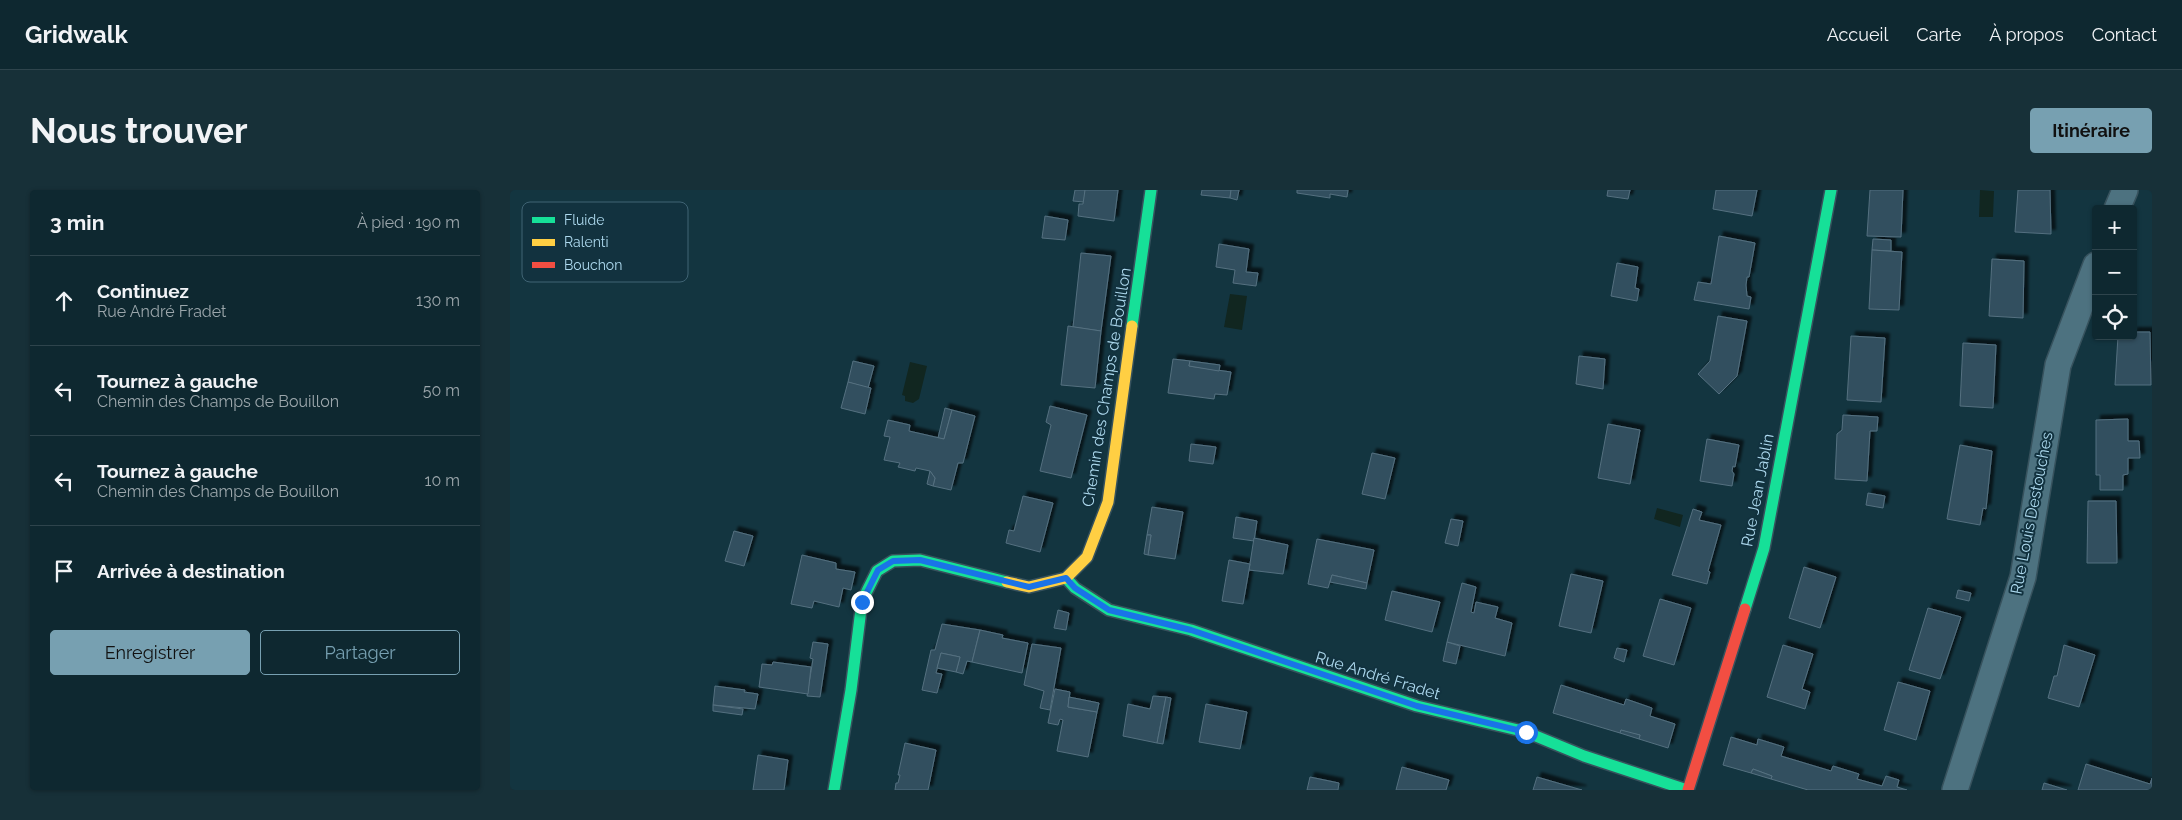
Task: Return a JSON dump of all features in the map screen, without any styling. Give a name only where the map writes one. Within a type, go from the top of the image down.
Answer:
[{"type":"street","name":"Chemin des Champs de Bouillon","points":[[1066,578],[1087,557],[1108,502],[1151,190]]},
{"type":"street","name":"Rue Jean Jablin","points":[[1688,790],[1764,548],[1831,190]]},
{"type":"street","points":[[2119,205],[2125,190]]},
{"type":"street","name":"Rue Louis Destouches","points":[[1956,790],[2023,577],[2058,365],[2092,276]]},
{"type":"street","points":[[834,790],[851,690],[862,602],[878,570],[893,561],[920,560],[1029,587],[1066,578]]},
{"type":"street","name":"Rue André Fradet","points":[[1066,578],[1075,588],[1109,610],[1191,630],[1417,706],[1526,732],[1584,756],[1688,790]]},
{"type":"shaded area","points":[[1980,190],[1994,191],[1993,217],[1979,217]]},
{"type":"shaded area","points":[[1230,294],[1247,296],[1242,330],[1224,327]]},
{"type":"shaded area","points":[[910,362],[927,366],[919,399],[913,403],[905,401],[905,396],[902,395]]},
{"type":"shaded area","points":[[1657,508],[1683,515],[1680,527],[1654,519]]},
{"type":"building","points":[[1075,190],[1085,190],[1084,202],[1073,201]]},
{"type":"building","points":[[1085,190],[1118,190],[1114,221],[1078,216],[1079,204],[1083,204]]},
{"type":"building","points":[[1202,190],[1231,190],[1230,198],[1201,195]]},
{"type":"building","points":[[1231,190],[1239,190],[1237,200],[1230,198]]},
{"type":"building","points":[[1297,190],[1348,190],[1347,197],[1330,194],[1330,198],[1297,193]]},
{"type":"building","points":[[1608,190],[1630,190],[1628,199],[1607,196]]},
{"type":"building","points":[[1716,190],[1757,190],[1752,216],[1713,209]]},
{"type":"building","points":[[1870,190],[1903,190],[1901,237],[1867,236]]},
{"type":"building","points":[[2018,190],[2050,190],[2051,234],[2015,232]]},
{"type":"building","points":[[1045,216],[1068,220],[1065,240],[1042,238]]},
{"type":"building","points":[[1719,236],[1755,243],[1746,285],[1747,296],[1751,297],[1749,309],[1694,300],[1698,282],[1711,284]]},
{"type":"building","points":[[1873,239],[1891,240],[1891,251],[1872,250]]},
{"type":"building","points":[[1219,244],[1249,249],[1246,272],[1258,273],[1256,286],[1233,283],[1235,270],[1216,267]]},
{"type":"building","points":[[1872,250],[1902,252],[1899,310],[1869,309]]},
{"type":"building","points":[[1081,253],[1111,256],[1101,331],[1073,327]]},
{"type":"building","points":[[1992,259],[2024,261],[2023,318],[1989,316]]},
{"type":"building","points":[[1617,263],[1638,267],[1635,288],[1639,289],[1637,301],[1611,296]]},
{"type":"building","points":[[1718,316],[1747,321],[1737,376],[1719,394],[1698,374],[1710,361]]},
{"type":"building","points":[[1068,326],[1101,331],[1095,388],[1061,385]]},
{"type":"building","points":[[2137,332],[2150,332],[2151,385],[2115,385],[2118,340],[2137,340]]},
{"type":"building","points":[[1851,336],[1885,338],[1881,402],[1847,400]]},
{"type":"building","points":[[1963,343],[1996,345],[1993,408],[1960,406]]},
{"type":"building","points":[[1579,356],[1605,359],[1603,389],[1576,384]]},
{"type":"building","points":[[1173,359],[1190,361],[1189,366],[1231,372],[1227,395],[1215,394],[1214,399],[1168,393]]},
{"type":"building","points":[[853,361],[874,366],[868,388],[848,382]]},
{"type":"building","points":[[1190,361],[1220,365],[1219,371],[1189,366]]},
{"type":"building","points":[[848,382],[871,388],[865,414],[841,408]]},
{"type":"building","points":[[1050,406],[1087,415],[1071,478],[1040,471],[1051,425],[1046,422]]},
{"type":"building","points":[[945,408],[952,410],[944,439],[938,438]]},
{"type":"building","points":[[952,410],[975,416],[963,463],[958,463],[951,490],[933,486],[935,478],[930,471],[916,468],[915,471],[898,467],[900,463],[884,460],[890,437],[884,436],[888,420],[910,425],[909,431],[944,439]]},
{"type":"building","points":[[1843,415],[1878,417],[1877,431],[1870,431],[1867,481],[1835,479],[1837,434],[1842,430]]},
{"type":"building","points":[[2128,419],[2128,441],[2139,441],[2140,458],[2128,458],[2128,474],[2123,475],[2123,490],[2100,490],[2100,475],[2096,475],[2096,420]]},
{"type":"building","points":[[1608,424],[1640,430],[1630,484],[1598,478]]},
{"type":"building","points":[[1707,439],[1739,445],[1735,467],[1733,466],[1732,471],[1734,474],[1732,486],[1700,481]]},
{"type":"building","points":[[1191,444],[1216,447],[1213,464],[1189,461]]},
{"type":"building","points":[[1960,445],[1992,451],[1986,509],[1983,508],[1980,525],[1947,519]]},
{"type":"building","points":[[1372,453],[1395,458],[1385,499],[1362,494]]},
{"type":"building","points":[[930,471],[935,478],[933,486],[927,484]]},
{"type":"building","points":[[1868,493],[1885,496],[1883,508],[1866,505]]},
{"type":"building","points":[[1023,496],[1053,503],[1040,552],[1006,543],[1009,530],[1014,531]]},
{"type":"building","points":[[2088,501],[2116,501],[2117,563],[2087,563]]},
{"type":"building","points":[[1152,507],[1183,512],[1175,559],[1148,555],[1151,535],[1147,535]]},
{"type":"building","points":[[1693,509],[1702,512],[1699,520],[1721,525],[1708,571],[1710,572],[1707,584],[1672,575]]},
{"type":"building","points":[[1236,517],[1257,521],[1254,541],[1233,538]]},
{"type":"building","points":[[1451,519],[1463,521],[1458,546],[1445,543]]},
{"type":"building","points":[[734,531],[753,536],[744,566],[725,561]]},
{"type":"building","points":[[1147,535],[1151,535],[1148,555],[1144,554]]},
{"type":"building","points":[[1254,538],[1288,545],[1283,574],[1249,570]]},
{"type":"building","points":[[1317,539],[1374,550],[1367,583],[1332,575],[1328,588],[1308,584]]},
{"type":"building","points":[[802,555],[836,563],[836,569],[855,572],[851,590],[843,588],[839,607],[814,601],[812,608],[791,604]]},
{"type":"building","points":[[1229,560],[1250,564],[1243,604],[1222,601]]},
{"type":"building","points":[[1804,567],[1836,577],[1820,628],[1789,618]]},
{"type":"building","points":[[1571,574],[1603,581],[1591,633],[1559,626]]},
{"type":"building","points":[[1332,575],[1367,583],[1366,589],[1330,582]]},
{"type":"building","points":[[1462,583],[1476,587],[1471,612],[1474,613],[1476,602],[1498,607],[1495,618],[1512,623],[1505,656],[1447,642]]},
{"type":"building","points":[[1958,590],[1971,593],[1969,601],[1956,598]]},
{"type":"building","points":[[1392,591],[1440,602],[1432,632],[1385,620]]},
{"type":"building","points":[[1660,599],[1691,608],[1674,665],[1643,656]]},
{"type":"building","points":[[1928,608],[1961,617],[1940,679],[1909,670]]},
{"type":"building","points":[[1058,610],[1069,613],[1066,630],[1054,628]]},
{"type":"building","points":[[942,624],[980,630],[972,662],[967,661],[963,674],[956,672],[960,657],[941,653],[936,673],[942,674],[937,693],[922,690],[931,650],[935,650]]},
{"type":"building","points":[[980,630],[1003,635],[1002,638],[1028,643],[1022,673],[972,662]]},
{"type":"building","points":[[813,642],[828,644],[820,697],[807,696],[813,659],[810,658]]},
{"type":"building","points":[[1447,642],[1460,646],[1456,664],[1443,661]]},
{"type":"building","points":[[1032,644],[1061,648],[1050,710],[1040,708],[1044,691],[1024,685]]},
{"type":"building","points":[[1783,645],[1813,654],[1802,689],[1810,692],[1805,709],[1767,697]]},
{"type":"building","points":[[2064,645],[2095,655],[2079,707],[2048,698],[2054,676],[2057,676]]},
{"type":"building","points":[[1617,648],[1627,650],[1624,662],[1614,658]]},
{"type":"building","points":[[941,653],[960,657],[956,672],[937,668]]},
{"type":"building","points":[[773,662],[811,667],[808,694],[759,687],[762,664],[772,665]]},
{"type":"building","points":[[1898,682],[1930,691],[1916,740],[1884,730]]},
{"type":"building","points":[[1561,685],[1624,705],[1626,699],[1652,708],[1650,716],[1675,724],[1668,748],[1639,739],[1640,735],[1621,730],[1620,733],[1553,713]]},
{"type":"building","points":[[715,686],[745,690],[744,692],[758,694],[755,709],[713,705]]},
{"type":"building","points":[[1055,689],[1070,692],[1068,707],[1097,712],[1088,757],[1057,751],[1063,720],[1060,719],[1058,725],[1048,723]]},
{"type":"building","points":[[1153,696],[1166,697],[1157,743],[1123,736],[1128,704],[1150,709]]},
{"type":"building","points":[[1069,697],[1099,703],[1097,712],[1068,707]]},
{"type":"building","points":[[1166,697],[1171,698],[1163,744],[1157,743]]},
{"type":"building","points":[[1206,704],[1247,712],[1240,749],[1199,742]]},
{"type":"building","points":[[713,705],[743,709],[742,715],[713,711]]},
{"type":"building","points":[[1621,730],[1640,735],[1639,739],[1620,733]]},
{"type":"building","points":[[1731,737],[1757,745],[1758,739],[1784,747],[1781,756],[1831,771],[1833,766],[1859,774],[1857,779],[1882,786],[1886,776],[1899,780],[1897,787],[1907,790],[1808,790],[1771,779],[1772,776],[1753,769],[1751,773],[1723,765]]},
{"type":"building","points":[[905,743],[936,750],[928,790],[895,790],[900,775],[898,775]]},
{"type":"building","points":[[758,755],[788,760],[784,790],[753,790]]},
{"type":"building","points":[[2086,764],[2150,784],[2152,778],[2152,790],[2078,790]]},
{"type":"building","points":[[1402,767],[1449,780],[1446,790],[1396,790]]},
{"type":"building","points":[[1753,769],[1772,776],[1771,779],[1751,773]]},
{"type":"building","points":[[1310,777],[1339,783],[1338,790],[1307,790]]},
{"type":"building","points":[[1537,777],[1575,788],[1582,790],[1533,790]]},
{"type":"building","points":[[2044,783],[2067,790],[2042,790]]},
{"type":"traffic: fast","points":[[1132,326],[1151,190]]},
{"type":"traffic: fast","points":[[1745,609],[1764,548],[1831,190]]},
{"type":"traffic: fast","points":[[834,790],[851,690],[862,601],[877,571],[893,561],[920,560],[1007,582]]},
{"type":"traffic: fast","points":[[1066,578],[1075,588],[1109,610],[1191,630],[1417,706],[1526,732],[1584,756],[1687,790]]},
{"type":"traffic: slow","points":[[1007,582],[1029,587],[1066,578],[1087,557],[1108,502],[1132,326]]},
{"type":"traffic: jam","points":[[1688,790],[1745,609]]},
{"type":"route","points":[[862,602],[878,570],[893,561],[920,560],[1029,587],[1066,578],[1075,588],[1109,610],[1191,630],[1290,665],[1417,706],[1526,732]]}]
